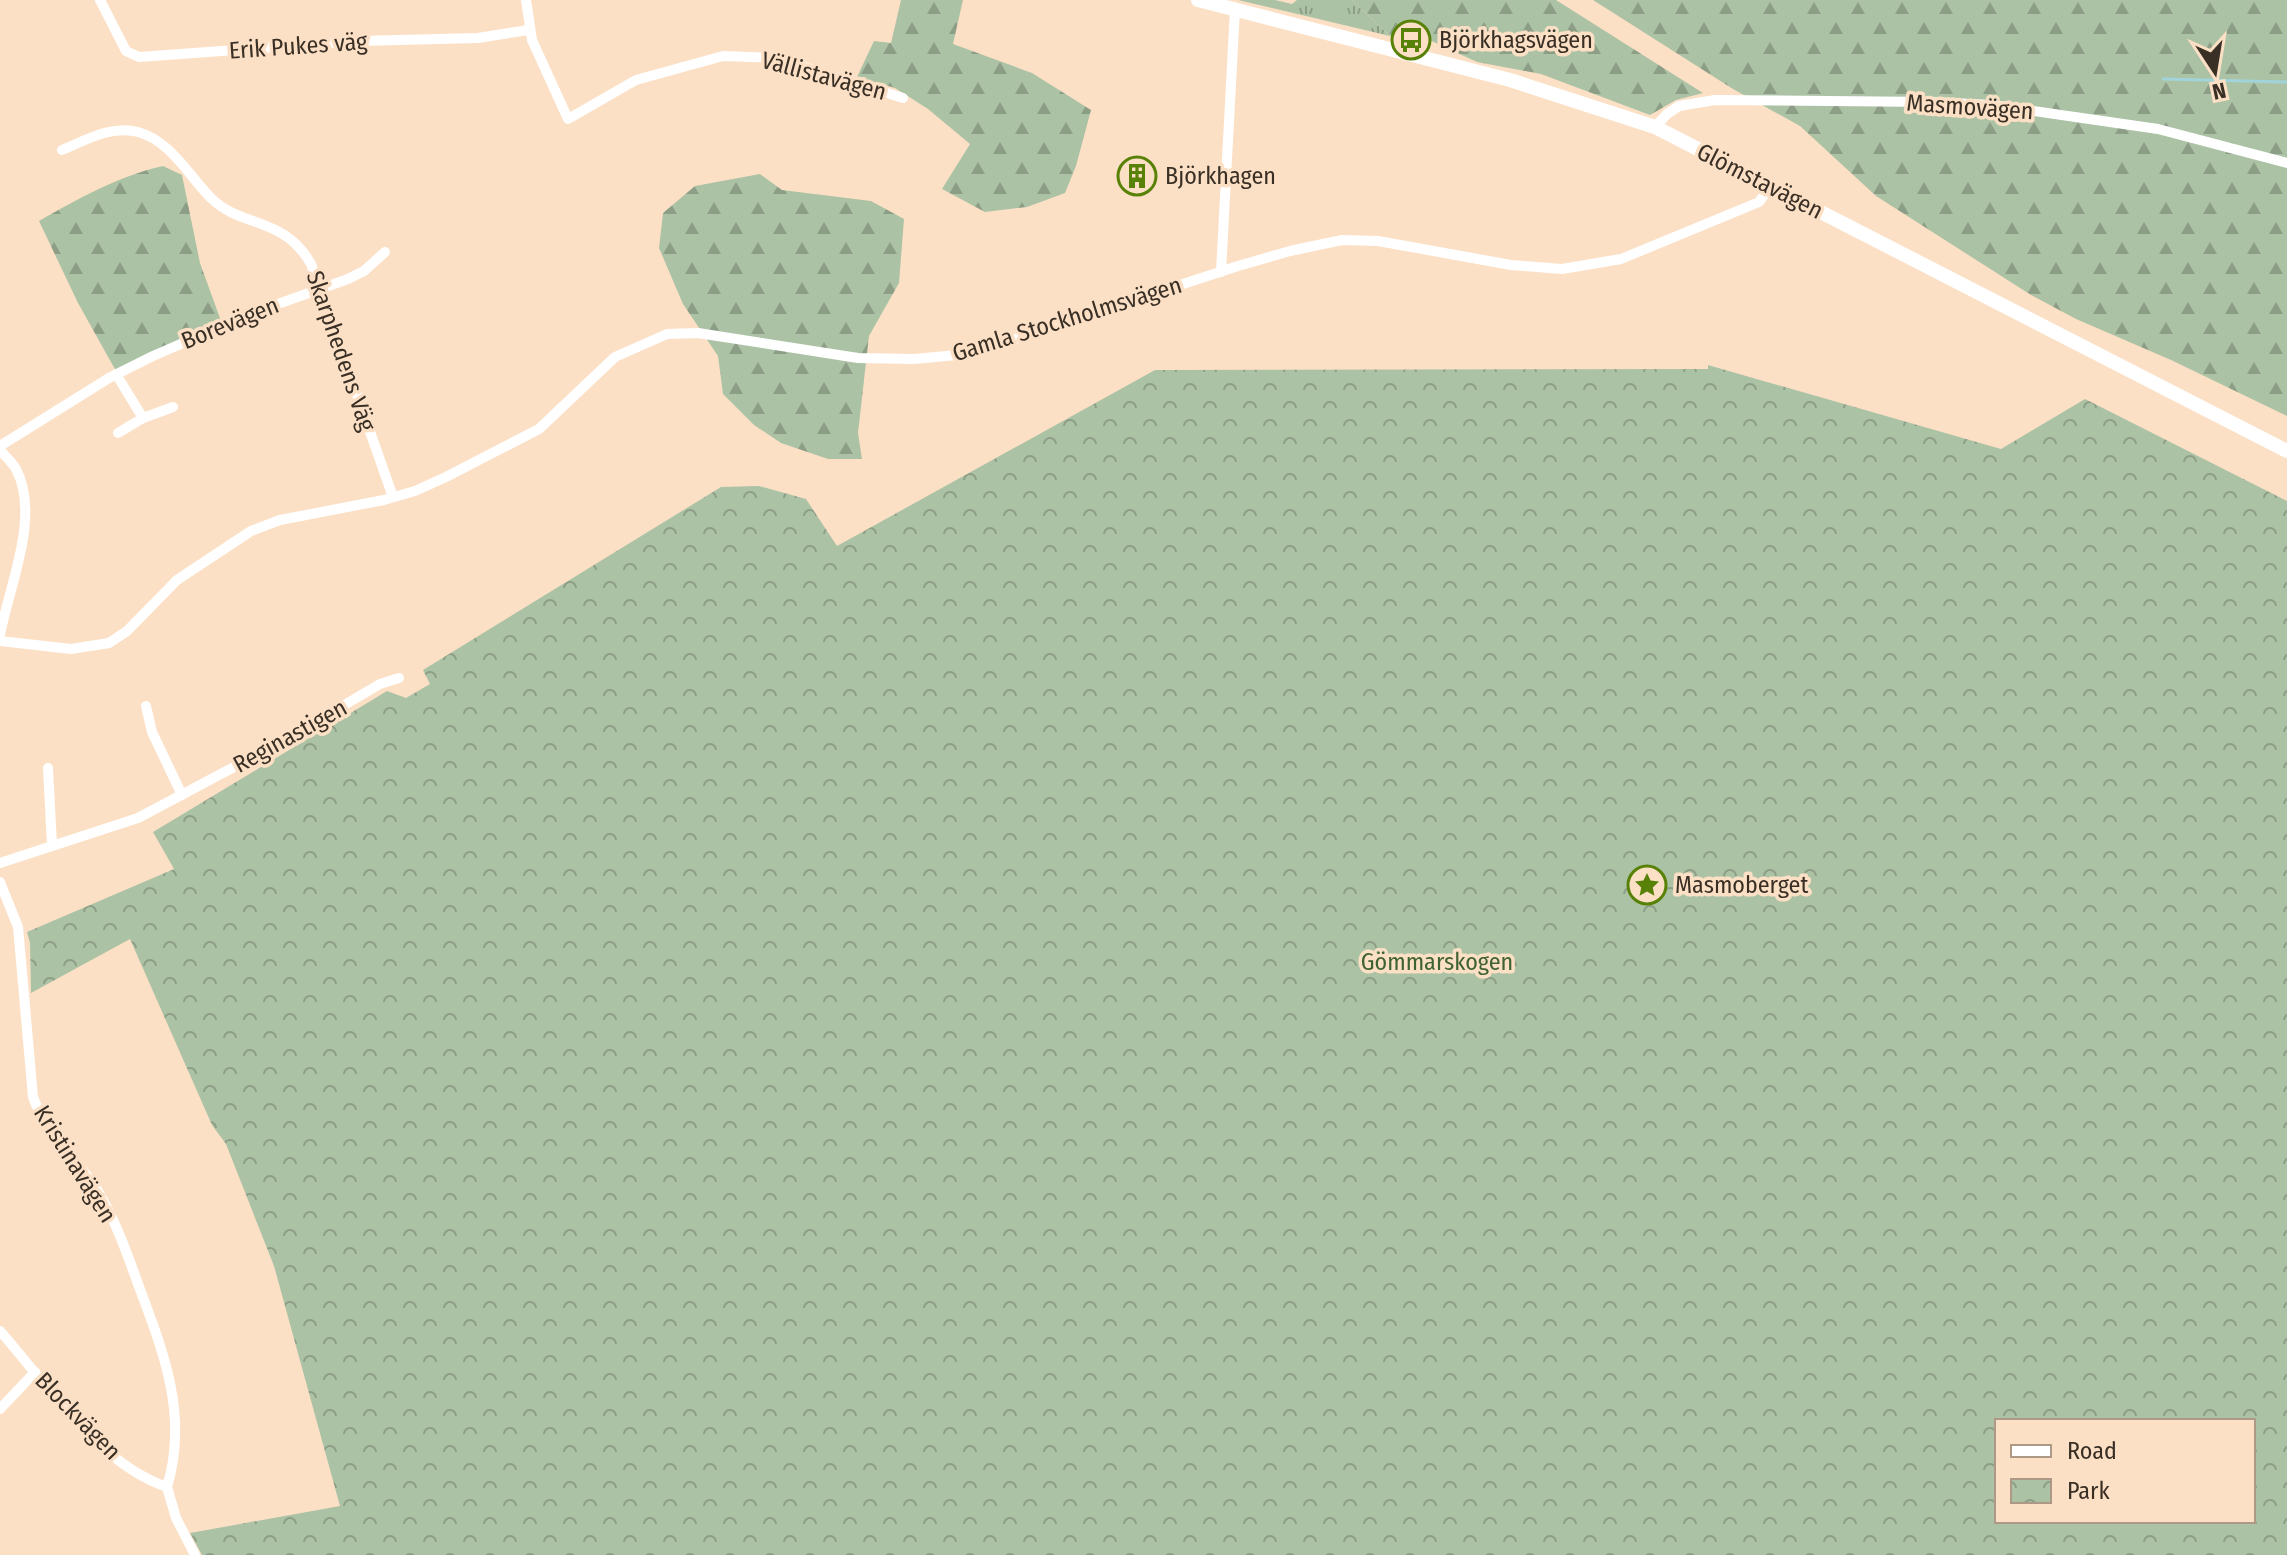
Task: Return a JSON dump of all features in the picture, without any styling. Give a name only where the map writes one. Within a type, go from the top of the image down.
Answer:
[{"type":"main road","name":"Glömstavägen","points":[[1198,0],[1510,80],[1655,127],[2287,451]]},
{"type":"street","name":"Erik Pukes väg","points":[[100,0],[126,51],[139,57],[359,41],[478,38],[528,30]]},
{"type":"street","points":[[526,0],[528,30]]},
{"type":"street","points":[[1221,272],[1235,9]]},
{"type":"street","name":"Vällistavägen","points":[[528,30],[568,119],[636,80],[723,56],[776,58],[903,98]]},
{"type":"street","name":"Masmovägen","points":[[1655,127],[1679,106],[1715,100],[1992,105],[2158,129],[2287,163]]},
{"type":"street","name":"Skarphedens Väg","points":[[62,150],[113,131],[144,134],[182,163],[218,203],[263,223],[297,244],[311,264],[393,497]]},
{"type":"street","name":"Gamla Stockholmsvägen","points":[[0,641],[71,649],[103,645],[127,631],[177,580],[251,531],[269,523],[393,497],[446,477],[539,429],[615,357],[667,334],[698,333],[858,358],[902,360],[940,357],[993,346],[1290,251],[1355,239],[1547,270],[1597,265],[1621,259],[1759,202],[1770,187]]},
{"type":"street","name":"Borevägen","points":[[0,448],[116,374],[228,322],[364,271],[385,252]]},
{"type":"street","points":[[116,374],[143,418]]},
{"type":"street","points":[[118,433],[143,418],[173,407]]},
{"type":"street","points":[[0,448],[15,468],[23,488],[25,509],[20,551],[0,635]]},
{"type":"street","name":"Reginastigen","points":[[0,863],[138,818],[380,684],[399,678]]},
{"type":"street","points":[[146,706],[158,746],[182,795]]},
{"type":"street","points":[[48,768],[52,845]]},
{"type":"street","name":"Kristinavägen","points":[[0,882],[18,927],[33,1097],[43,1118],[101,1196],[122,1241],[168,1366],[174,1421],[173,1467],[167,1487]]},
{"type":"street","name":"Blockvägen","points":[[0,1331],[108,1451],[147,1480],[167,1487]]},
{"type":"street","points":[[0,1409],[35,1372]]},
{"type":"street","points":[[167,1487],[176,1518],[195,1555]]},
{"type":"green space","points":[[901,0],[963,0],[953,44],[1032,73],[1091,110],[1076,166],[1065,193],[1027,207],[985,212],[942,189],[970,144],[928,109],[895,88],[857,77],[874,41],[891,43]]},
{"type":"green space","points":[[1238,0],[1275,0],[1292,4],[1297,0],[1352,0],[1390,36]]},
{"type":"green space","points":[[1352,0],[1556,0],[1703,93],[1676,100],[1650,115],[1541,74],[1477,62],[1423,37],[1390,36]]},
{"type":"green space","points":[[1593,0],[2287,0],[2287,416],[2171,360],[2076,319],[2031,295],[1876,196],[1800,126],[1733,89]]},
{"type":"green space","points":[[163,166],[182,175],[200,263],[221,321],[116,371],[78,303],[39,221],[114,182]]},
{"type":"green space","points":[[760,174],[782,190],[871,201],[904,219],[899,283],[869,336],[858,433],[862,459],[828,459],[781,443],[754,425],[723,394],[718,356],[683,304],[659,248],[663,213],[695,186]]},
{"type":"green space","name":"Gömmarskogen","points":[[1708,365],[2001,449],[2085,399],[2287,501],[2287,1555],[202,1555],[190,1533],[340,1506],[274,1266],[226,1144],[212,1125],[130,939],[31,993],[27,932],[174,869],[153,832],[387,691],[406,698],[430,684],[423,670],[721,487],[759,486],[806,499],[837,546],[1155,370],[1708,369]]},
{"type":"waterway","points":[[2163,79],[2287,82]]},
{"type":"place","name":"Björkhagsvägen","points":[[1411,40]]},
{"type":"place","name":"Björkhagen","points":[[1137,176]]},
{"type":"place","name":"Masmoberget","points":[[1647,885]]}]
